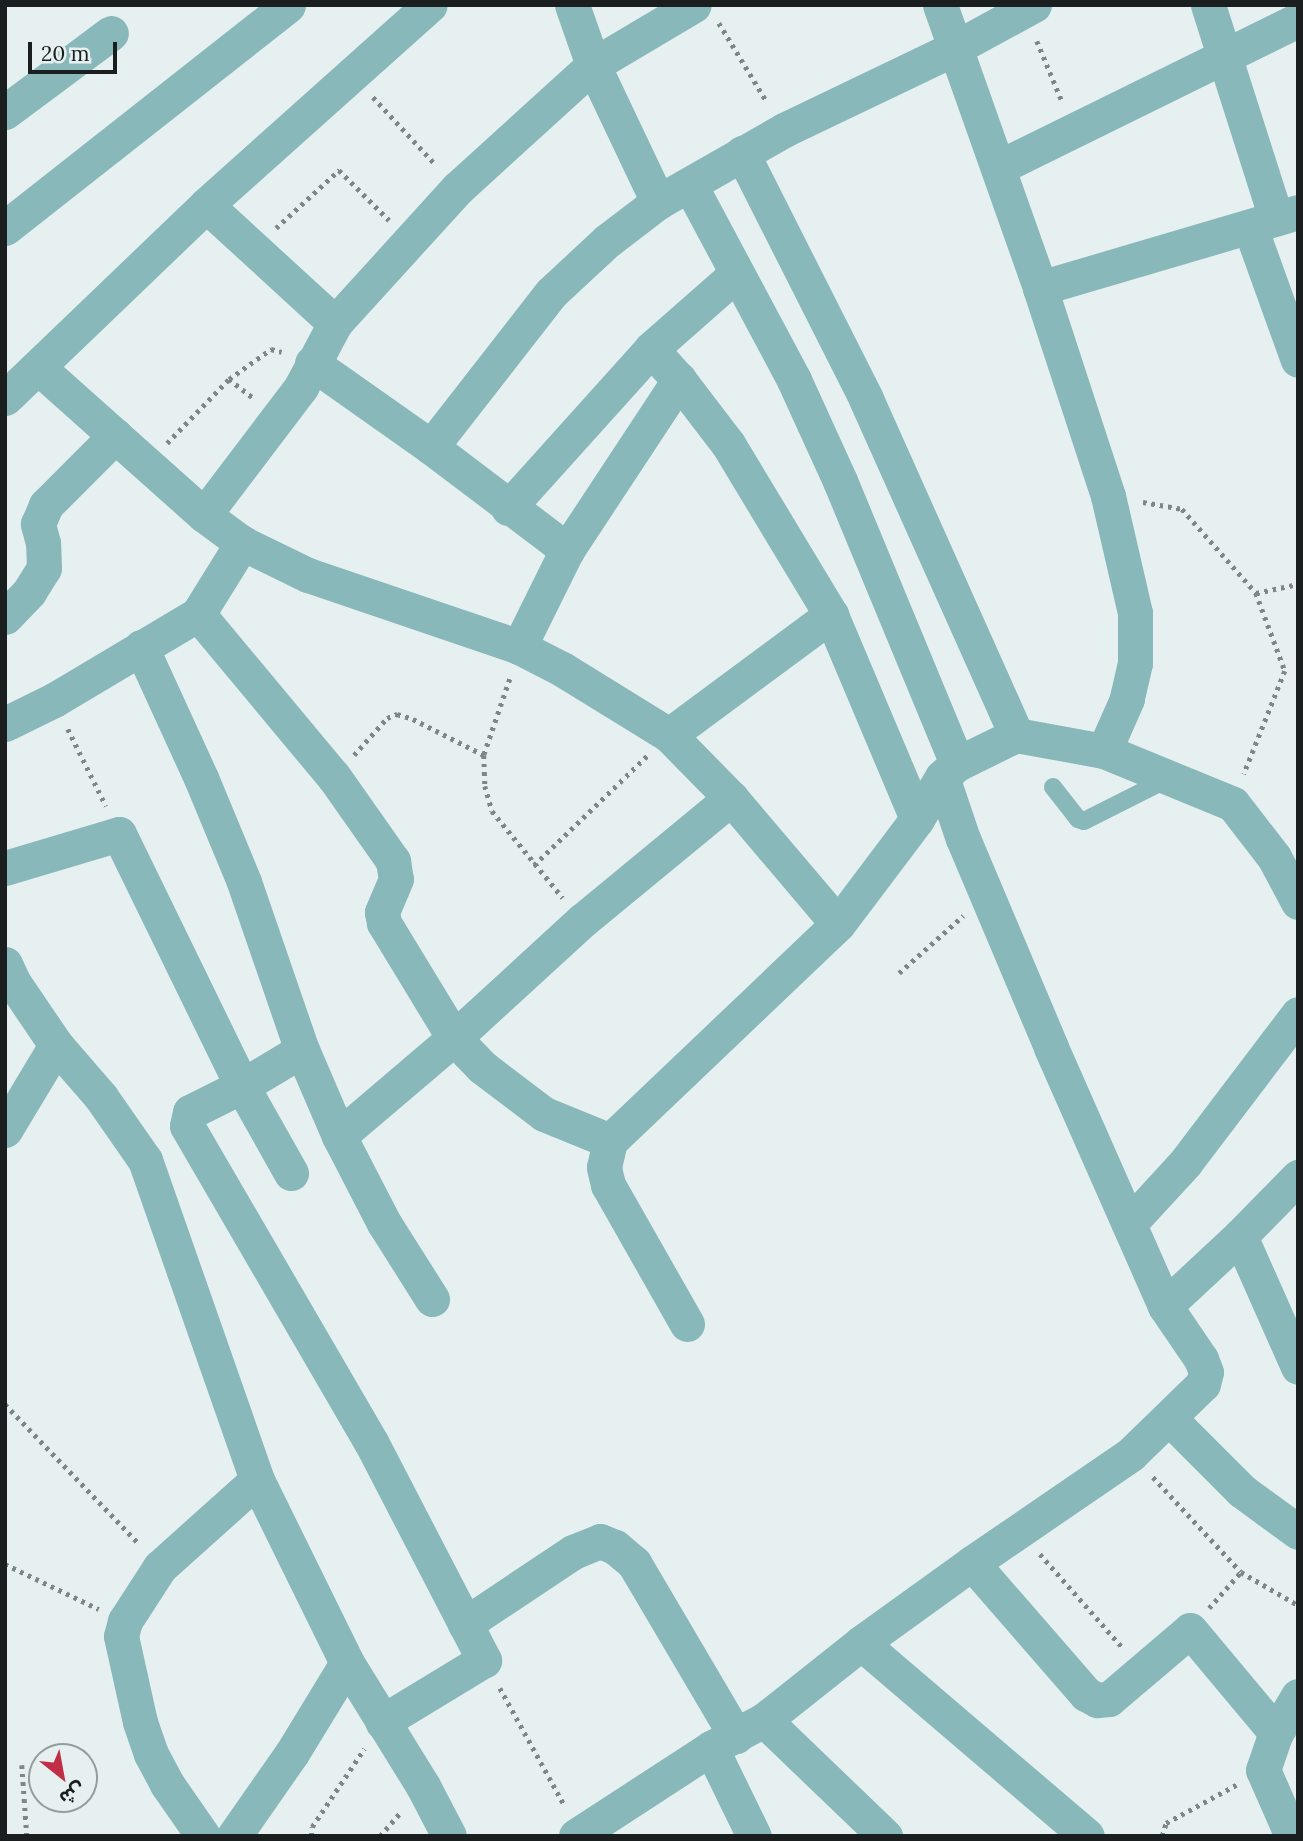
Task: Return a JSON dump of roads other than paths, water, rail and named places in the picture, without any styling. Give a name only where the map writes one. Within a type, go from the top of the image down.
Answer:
[{"type":"street","points":[[5,228],[288,5]]},
{"type":"street","points":[[5,398],[206,205],[430,5]]},
{"type":"street","points":[[572,5],[593,65],[657,202]]},
{"type":"street","points":[[940,5],[999,167],[1108,496],[1135,613],[1135,663],[1127,699],[1104,751]]},
{"type":"street","points":[[1208,5],[1275,219],[1298,360]]},
{"type":"street","points":[[431,447],[551,293],[607,241],[657,202],[784,130],[956,48],[1029,8]]},
{"type":"street","points":[[204,515],[301,387],[335,323],[458,188],[593,65],[705,11]]},
{"type":"street","points":[[999,167],[1298,20]]},
{"type":"street","points":[[5,112],[111,33]]},
{"type":"street","points":[[742,153],[866,399],[1016,735]]},
{"type":"street","points":[[578,1834],[737,1734],[972,1563],[1131,1454],[1203,1384],[1206,1372],[1201,1359],[1165,1306],[987,894],[950,771],[841,481],[794,380],[690,185]]},
{"type":"street","points":[[206,205],[335,323]]},
{"type":"street","points":[[1040,288],[1275,219]]},
{"type":"street","points":[[508,508],[650,349],[736,274]]},
{"type":"street","points":[[650,349],[679,380],[729,444],[831,615],[917,819]]},
{"type":"street","points":[[312,363],[431,447],[508,508],[568,550]]},
{"type":"street","points":[[39,368],[204,515],[242,543],[308,575],[519,647],[562,669],[669,735],[732,798],[838,924]]},
{"type":"street","points":[[519,647],[568,550],[679,380]]},
{"type":"street","points":[[5,617],[29,592],[44,568],[43,543],[38,524],[40,515],[116,436]]},
{"type":"street","points":[[5,724],[54,700],[198,614],[242,543]]},
{"type":"street","points":[[198,614],[334,778],[393,862],[396,879],[382,912],[384,923],[454,1038],[482,1067],[544,1114],[610,1141]]},
{"type":"street","points":[[669,735],[831,615]]},
{"type":"street","points":[[141,647],[244,882],[302,1050],[339,1136],[384,1223],[432,1299]]},
{"type":"street","points":[[687,1324],[608,1185],[604,1167],[610,1141],[838,924],[950,771],[1016,735],[1104,751],[1233,804],[1286,851],[1298,902]]},
{"type":"street","points":[[339,1136],[454,1038],[583,920],[732,798]]},
{"type":"street","points":[[5,868],[119,834],[242,1086],[290,1173]]},
{"type":"street","points":[[5,964],[14,983],[56,1045],[101,1097],[145,1160],[257,1480],[347,1663],[423,1786],[449,1836]]},
{"type":"street","points":[[1129,1224],[1185,1163],[1298,1014]]},
{"type":"street","points":[[5,1130],[56,1045]]},
{"type":"street","points":[[302,1050],[242,1086],[190,1112],[187,1126],[371,1442],[484,1660],[382,1722]]},
{"type":"street","points":[[1165,1306],[1298,1177]]},
{"type":"street","points":[[1240,1236],[1298,1367]]},
{"type":"street","points":[[1170,1419],[1242,1491],[1298,1532]]},
{"type":"street","points":[[203,1836],[167,1784],[139,1722],[121,1636],[125,1621],[160,1567],[257,1480]]},
{"type":"street","points":[[465,1624],[573,1552],[600,1542],[615,1547],[634,1563],[737,1734],[754,1836]]},
{"type":"street","points":[[972,1563],[1086,1694],[1097,1700],[1109,1699],[1141,1668],[1190,1630],[1276,1733]]},
{"type":"street","points":[[861,1643],[1087,1836]]},
{"type":"street","points":[[234,1836],[292,1754],[347,1663]]},
{"type":"street","points":[[1292,1836],[1263,1770],[1276,1733],[1298,1696]]},
{"type":"street","points":[[737,1734],[885,1836]]},
{"type":"lane","points":[[1053,787],[1078,819],[1084,821],[1169,778]]}]
